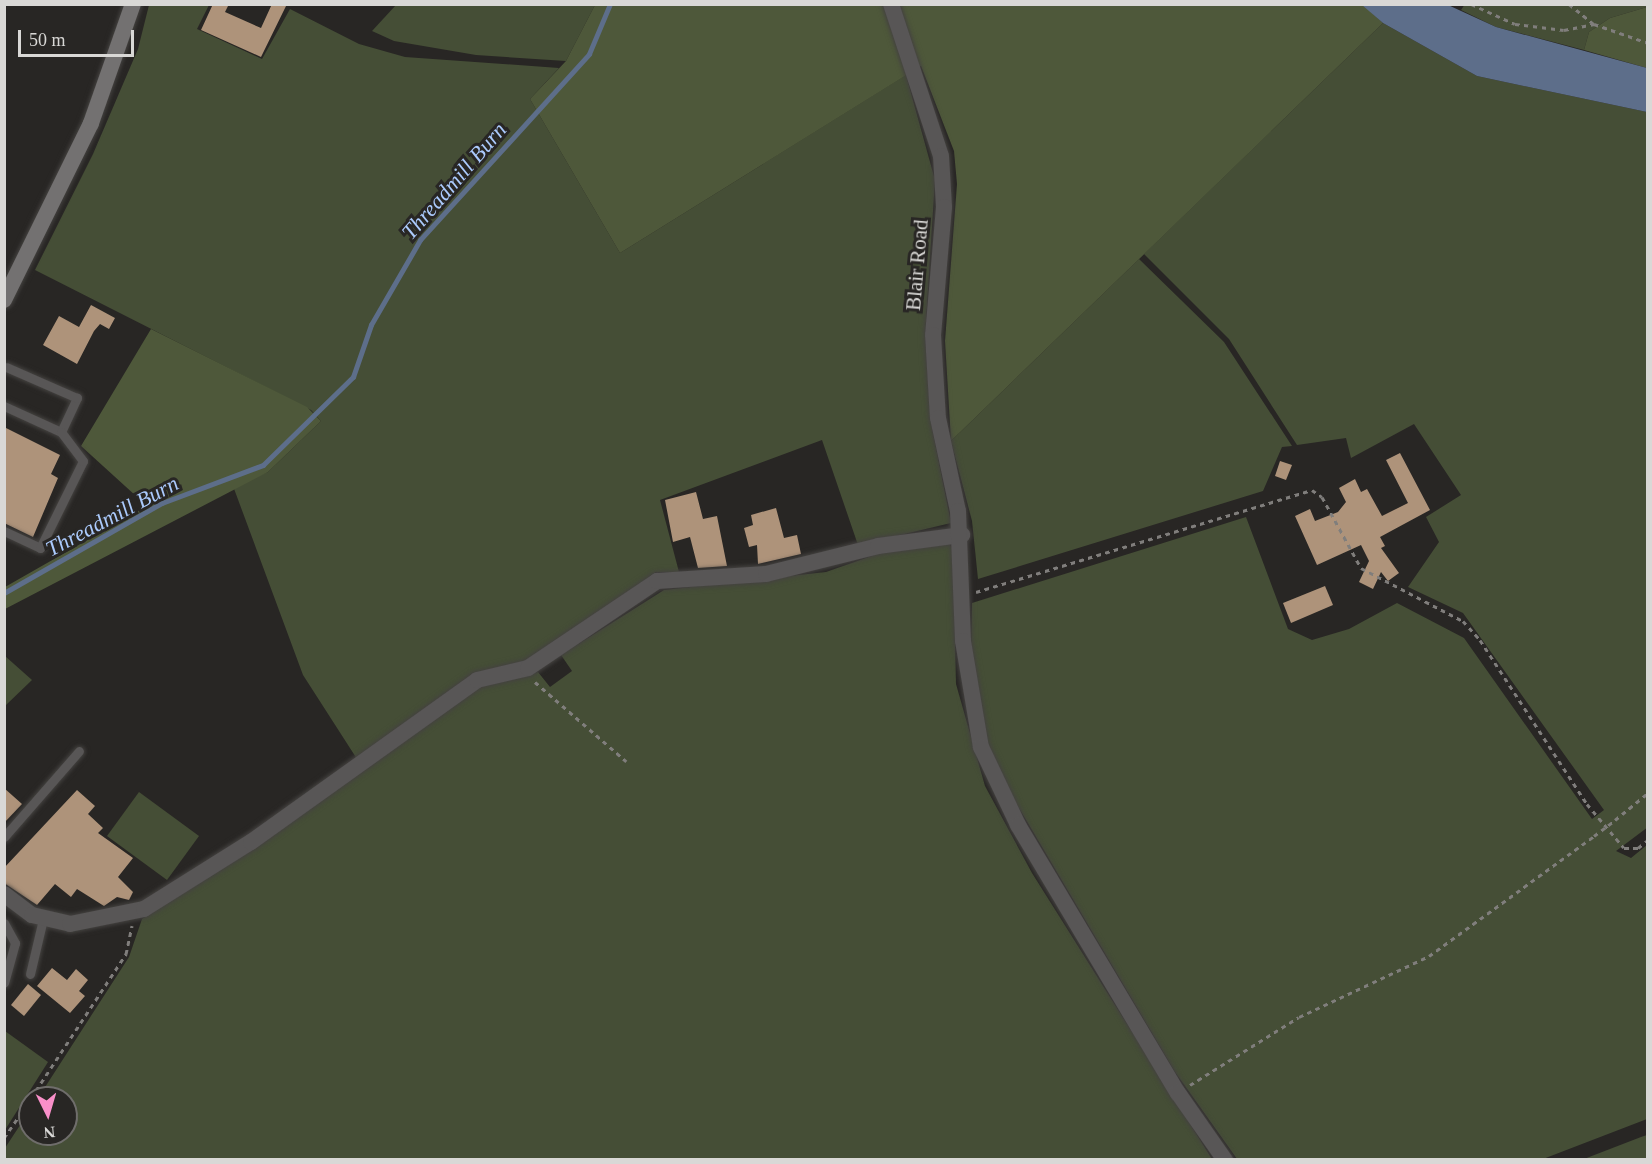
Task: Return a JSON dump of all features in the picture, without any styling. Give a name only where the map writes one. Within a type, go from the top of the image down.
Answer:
[{"type":"main road","points":[[4,300],[91,123],[133,4]]},
{"type":"street","name":"Blair Road","points":[[891,4],[941,156],[944,207],[934,346],[938,418],[962,535],[966,675],[993,781],[1181,1097],[1225,1160]]},
{"type":"street","points":[[4,894],[43,919],[70,924],[129,916],[184,887],[477,680],[521,671],[657,581],[766,574],[878,546],[962,535]]},
{"type":"lane","points":[[6,367],[77,398],[61,432]]},
{"type":"lane","points":[[4,406],[61,432],[83,461],[40,548],[4,531]]},
{"type":"lane","points":[[4,837],[79,751]]},
{"type":"lane","points":[[30,974],[43,919]]},
{"type":"lane","points":[[4,923],[15,943],[4,983]]},
{"type":"path","points":[[1569,4],[1594,24],[1647,42]]},
{"type":"path","points":[[1474,5],[1515,24],[1564,30],[1594,24]]},
{"type":"path","points":[[964,596],[1312,490],[1322,497],[1361,568],[1463,621],[1480,640],[1587,804],[1624,848],[1647,840]]},
{"type":"path","points":[[521,671],[626,761]]},
{"type":"path","points":[[1181,1097],[1299,1017],[1429,956],[1594,836],[1647,794]]},
{"type":"path","points":[[40,1086],[126,954],[133,934],[129,916]]},
{"type":"path","points":[[4,1138],[18,1118]]},
{"type":"green space","points":[[1362,4],[1383,23],[951,441],[945,341],[957,184],[954,151],[921,66],[620,253],[530,99],[566,61],[595,5]]},
{"type":"green space","points":[[1465,4],[1648,5],[1610,18],[1589,32],[1584,50],[1496,27],[1461,10]]},
{"type":"green space","points":[[149,5],[209,5],[197,29],[262,59],[290,9],[359,44],[405,57],[559,68],[530,99],[620,253],[906,75],[935,180],[925,337],[931,423],[951,523],[858,545],[822,440],[660,500],[679,572],[656,572],[528,662],[504,667],[357,759],[303,675],[233,486],[268,472],[321,421],[311,410],[35,270],[93,154],[138,49]]},
{"type":"green space","points":[[396,5],[595,5],[566,61],[476,55],[394,41],[372,31]]},
{"type":"green space","points":[[1647,7],[1647,68],[1584,50],[1589,32],[1610,18]]},
{"type":"green space","points":[[1383,23],[1477,76],[1647,112],[1648,827],[1616,851],[1631,858],[1647,845],[1647,1119],[1543,1159],[1237,1159],[1175,1072],[1000,776],[983,729],[971,655],[972,603],[1246,517],[1288,629],[1312,640],[1349,629],[1397,603],[1464,638],[1592,819],[1604,810],[1463,613],[1408,587],[1439,542],[1426,517],[1461,495],[1414,424],[1351,458],[1346,438],[1297,445],[1229,339],[1144,254]]},
{"type":"green space","points":[[1139,259],[1224,342],[1292,446],[1282,447],[1263,491],[978,579],[972,521],[951,441]]},
{"type":"green space","points":[[151,329],[307,407],[321,421],[268,472],[5,609],[5,587],[147,506],[81,446]]},
{"type":"green space","points":[[948,543],[953,549],[956,684],[985,786],[1032,873],[1212,1159],[5,1160],[5,1148],[18,1128],[18,1146],[78,1146],[78,1086],[46,1086],[129,957],[142,919],[481,686],[538,672],[550,687],[572,671],[561,655],[664,590],[826,572],[883,552]]},
{"type":"green space","points":[[5,656],[32,680],[5,706]]},
{"type":"green space","points":[[139,792],[199,836],[167,880],[107,836]]},
{"type":"green space","points":[[5,1031],[48,1062],[33,1086],[18,1086],[18,1109],[5,1130]]},
{"type":"green space","points":[[1647,1135],[1647,1159],[1584,1159],[1641,1137]]},
{"type":"water","points":[[1362,5],[1448,5],[1496,27],[1647,68],[1647,112],[1477,76],[1383,23]]},
{"type":"building","points":[[213,4],[229,4],[225,12],[261,28],[272,4],[287,4],[261,57],[201,30]]},
{"type":"building","points":[[91,305],[115,318],[109,329],[100,324],[94,331],[77,364],[43,345],[59,316],[79,327]]},
{"type":"building","points":[[4,427],[60,455],[51,474],[58,478],[33,537],[4,523]]},
{"type":"building","points":[[1400,453],[1430,510],[1380,537],[1385,546],[1381,548],[1399,573],[1388,581],[1381,572],[1373,589],[1359,582],[1369,561],[1361,545],[1317,565],[1295,516],[1310,509],[1315,521],[1338,512],[1346,502],[1339,488],[1355,479],[1361,492],[1367,489],[1382,516],[1408,503],[1386,460]]},
{"type":"building","points":[[1280,461],[1292,465],[1286,480],[1275,476]]},
{"type":"building","points":[[696,492],[703,519],[717,516],[727,566],[698,568],[690,537],[673,542],[665,500]]},
{"type":"building","points":[[776,508],[784,538],[797,535],[801,554],[758,564],[757,545],[749,547],[744,528],[753,525],[751,515]]},
{"type":"building","points":[[1325,586],[1333,605],[1291,623],[1283,603]]},
{"type":"building","points":[[4,788],[22,804],[4,823]]},
{"type":"building","points":[[77,790],[95,806],[88,814],[103,828],[98,833],[133,858],[118,877],[133,892],[129,900],[117,897],[104,906],[77,889],[71,897],[55,884],[37,905],[4,883],[4,868]]},
{"type":"building","points":[[52,968],[67,980],[76,969],[88,980],[79,991],[85,996],[70,1013],[37,986]]},
{"type":"building","points":[[28,984],[41,995],[24,1016],[11,1005]]},
{"type":"waterway","name":"Threadmill Burn","points":[[4,593],[162,503],[263,465],[353,377],[371,325],[420,240],[589,54],[610,4]]}]
